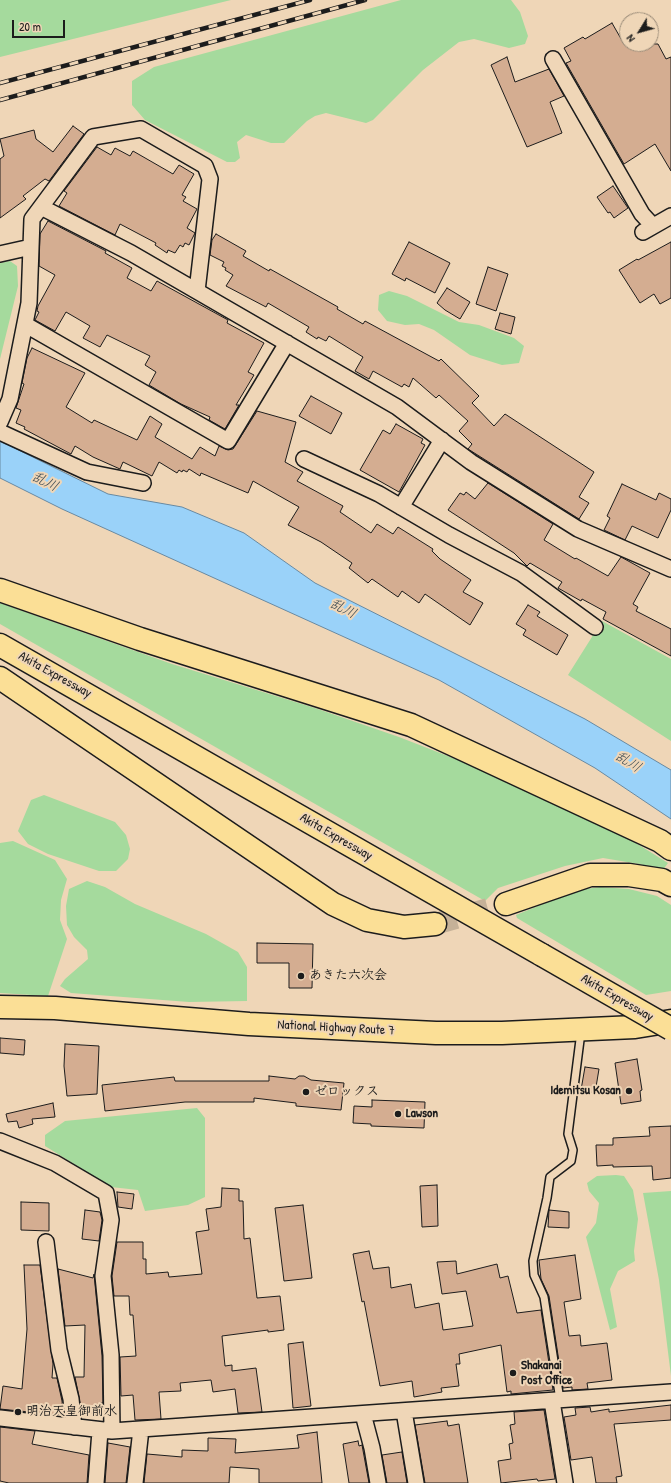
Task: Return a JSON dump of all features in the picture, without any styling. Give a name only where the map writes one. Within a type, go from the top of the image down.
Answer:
[{"type":"highway","points":[[0,590],[140,639],[411,725],[660,841],[671,849]]},
{"type":"highway","name":"Akita Expressway","points":[[0,645],[671,1029]]},
{"type":"highway","points":[[0,678],[334,904],[367,920],[404,927],[435,924]]},
{"type":"highway","points":[[506,904],[590,875],[629,875],[662,880],[671,885]]},
{"type":"highway","name":"National Highway Route 7","points":[[0,1007],[55,1008],[257,1024],[436,1033],[636,1027],[671,1021]]},
{"type":"street","points":[[553,59],[642,214],[648,229],[671,216]]},
{"type":"street","points":[[0,422],[10,399],[26,325],[29,303],[32,219],[93,137],[141,129],[205,166],[210,179],[197,291]]},
{"type":"street","points":[[41,207],[131,253],[397,407],[471,462],[578,528],[671,568]]},
{"type":"street","points":[[0,254],[31,248]]},
{"type":"street","points":[[26,325],[228,440],[287,343]]},
{"type":"street","points":[[0,432],[87,472],[143,483]]},
{"type":"street","points":[[401,507],[442,440]]},
{"type":"street","points":[[304,459],[379,494],[449,535],[521,573],[595,627]]},
{"type":"street","points":[[1,1142],[55,1163],[106,1193],[111,1220],[103,1276],[111,1355],[106,1431],[96,1483]]},
{"type":"street","points":[[46,1242],[59,1350],[71,1399],[74,1427]]},
{"type":"street","points":[[0,1418],[106,1431],[671,1392]]},
{"type":"street","points":[[556,1401],[565,1483]]},
{"type":"street","points":[[404,1411],[416,1483]]},
{"type":"street","points":[[363,1414],[372,1448],[378,1483]]},
{"type":"street","points":[[135,1483],[141,1429]]},
{"type":"lane","points":[[556,1401],[544,1297],[534,1274],[533,1261],[547,1198],[550,1177],[571,1161],[573,1150],[568,1134],[582,1029]]},
{"type":"green space","points":[[0,0],[231,0],[0,57]]},
{"type":"green space","points":[[401,0],[511,0],[520,12],[528,36],[525,44],[509,48],[474,39],[459,42],[423,70],[373,120],[366,123],[326,113],[315,116],[307,121],[284,143],[271,143],[246,135],[237,142],[240,158],[235,162],[227,162],[145,120],[132,105],[132,81],[154,67]]},
{"type":"green space","points":[[10,261],[17,266],[18,286],[0,359],[0,263]]},
{"type":"green space","points":[[389,291],[407,296],[459,322],[479,325],[514,338],[524,346],[519,363],[502,365],[470,355],[434,330],[419,324],[405,325],[387,321],[378,310],[379,295]]},
{"type":"green space","points":[[0,603],[172,664],[315,708],[399,737],[494,774],[631,840],[668,863],[663,870],[603,858],[565,866],[498,888],[485,901],[0,624]]},
{"type":"green space","points":[[602,621],[671,659],[671,741],[568,675]]},
{"type":"green space","points":[[44,795],[115,822],[126,835],[130,849],[128,859],[116,871],[99,871],[48,854],[28,844],[18,831],[31,800]]},
{"type":"green space","points":[[13,841],[55,860],[67,879],[61,900],[60,920],[67,939],[48,996],[0,993],[0,843]]},
{"type":"green space","points":[[87,881],[105,887],[135,904],[206,934],[238,952],[247,967],[247,1001],[189,1002],[71,993],[60,986],[65,979],[88,959],[87,950],[74,937],[67,925],[66,906],[69,889]]},
{"type":"green space","points":[[600,887],[629,889],[657,896],[671,905],[671,991],[646,995],[517,918],[516,915],[577,890]]},
{"type":"green space","points":[[197,1108],[205,1118],[205,1197],[188,1205],[145,1211],[138,1190],[111,1187],[45,1146],[45,1135],[65,1121]]},
{"type":"green space","points":[[597,1176],[624,1176],[633,1190],[638,1219],[634,1251],[635,1261],[618,1271],[610,1289],[617,1327],[610,1330],[586,1237],[596,1223],[599,1203],[589,1191],[587,1183]]},
{"type":"green space","points":[[671,1191],[671,1376],[659,1280],[643,1193]]},
{"type":"water","name":"乱川","points":[[0,441],[108,494],[182,507],[244,533],[315,583],[585,719],[671,770],[671,819],[595,768],[439,680],[62,509],[0,478]]},
{"type":"building","points":[[612,23],[619,35],[619,52],[659,52],[659,46],[666,59],[671,57],[671,171],[655,144],[624,164],[566,63],[571,61],[564,48],[583,37],[585,39]]},
{"type":"building","points":[[507,57],[515,82],[549,69],[564,96],[550,102],[562,133],[527,147],[491,65]]},
{"type":"building","points":[[73,126],[84,134],[49,181],[45,179],[23,196],[26,199],[0,218],[0,159],[4,156],[0,139],[34,130],[36,139],[53,152]]},
{"type":"building","points":[[97,147],[111,155],[115,148],[130,156],[133,151],[173,174],[179,165],[194,174],[182,195],[186,197],[183,201],[197,209],[187,228],[195,233],[189,245],[185,243],[183,247],[180,245],[175,253],[168,250],[167,253],[155,245],[156,243],[120,224],[115,235],[59,206],[67,193],[64,191]]},
{"type":"building","points":[[613,186],[628,208],[614,218],[610,212],[608,213],[597,197]]},
{"type":"building","points":[[48,221],[106,251],[105,253],[132,268],[127,278],[151,291],[157,281],[228,320],[227,323],[264,343],[248,372],[254,375],[236,405],[239,405],[225,429],[209,420],[210,417],[181,404],[149,385],[156,372],[145,365],[150,356],[107,335],[100,347],[83,338],[90,326],[66,312],[55,331],[35,320],[39,312],[37,311],[38,306],[55,275],[39,266],[40,234]]},
{"type":"building","points":[[216,234],[246,251],[243,256],[269,271],[270,269],[338,307],[337,309],[363,324],[365,321],[439,361],[441,359],[479,396],[472,403],[494,426],[505,414],[594,472],[579,497],[589,503],[579,519],[468,449],[472,444],[459,431],[468,421],[439,395],[436,398],[413,378],[409,387],[404,384],[402,387],[373,371],[369,379],[355,371],[363,357],[329,336],[326,341],[318,337],[317,339],[306,332],[309,327],[268,303],[266,307],[226,286],[233,275],[222,266],[224,262],[210,255],[212,240]]},
{"type":"building","points":[[409,242],[450,263],[435,293],[406,278],[405,281],[392,274]]},
{"type":"building","points":[[671,242],[671,298],[660,304],[654,294],[640,303],[619,270]]},
{"type":"building","points":[[488,267],[508,274],[496,311],[476,304]]},
{"type":"building","points":[[447,288],[470,302],[460,319],[437,303]]},
{"type":"building","points":[[500,313],[515,317],[511,334],[495,329]]},
{"type":"building","points":[[32,348],[85,373],[66,407],[92,423],[94,420],[137,440],[150,416],[162,424],[155,437],[192,459],[200,447],[215,456],[219,446],[228,450],[233,449],[257,411],[296,422],[285,462],[303,472],[297,481],[343,506],[340,512],[371,533],[377,524],[393,534],[398,527],[433,549],[432,551],[440,559],[471,580],[463,592],[483,603],[470,625],[425,594],[419,603],[402,591],[398,597],[372,579],[368,583],[349,568],[352,563],[321,542],[288,525],[299,507],[253,481],[248,493],[201,473],[200,476],[189,469],[187,472],[183,470],[182,472],[179,470],[177,473],[159,462],[152,476],[123,462],[120,469],[93,457],[75,446],[71,454],[24,429],[25,427],[16,423],[21,410],[16,408],[24,384],[22,383],[27,358]]},
{"type":"building","points":[[311,396],[342,413],[331,434],[299,416]]},
{"type":"building","points":[[396,424],[423,439],[421,443],[425,445],[399,492],[360,470],[383,430],[390,434]]},
{"type":"building","points":[[488,483],[553,524],[544,540],[575,559],[576,558],[608,576],[621,557],[650,573],[633,604],[638,607],[636,611],[671,629],[671,656],[603,619],[606,612],[582,599],[581,601],[558,588],[562,582],[530,563],[527,566],[514,553],[448,510],[460,493],[464,495],[466,492],[475,499]]},
{"type":"building","points":[[622,484],[656,500],[659,493],[671,499],[671,510],[658,538],[632,526],[625,540],[604,530],[610,518],[607,516]]},
{"type":"building","points":[[528,605],[540,612],[537,616],[568,635],[557,655],[523,635],[526,630],[516,624]]},
{"type":"building","name":"あきた六次会","points":[[257,943],[313,944],[312,988],[289,988],[289,963],[257,963]]},
{"type":"building","points":[[0,1038],[25,1040],[24,1055],[0,1053]]},
{"type":"building","points":[[65,1044],[99,1046],[97,1094],[67,1096],[64,1066]]},
{"type":"building","points":[[637,1059],[642,1090],[640,1091],[641,1101],[621,1104],[615,1063]]},
{"type":"building","points":[[585,1067],[599,1069],[595,1093],[581,1090]]},
{"type":"building","points":[[269,1076],[295,1079],[299,1076],[304,1076],[311,1080],[344,1083],[341,1110],[296,1106],[296,1103],[254,1098],[254,1102],[185,1102],[105,1111],[102,1085],[174,1077],[175,1081],[269,1081]]},
{"type":"building","name":"Lawson","points":[[372,1100],[425,1102],[424,1128],[371,1126],[371,1124],[353,1123],[354,1106],[372,1107]]},
{"type":"building","points":[[53,1103],[55,1117],[32,1119],[33,1124],[19,1128],[17,1121],[8,1122],[6,1114]]},
{"type":"building","points":[[671,1126],[671,1178],[653,1180],[652,1166],[597,1166],[596,1145],[613,1145],[613,1138],[650,1136],[649,1127]]},
{"type":"building","points":[[437,1185],[438,1226],[422,1227],[420,1186]]},
{"type":"building","points":[[222,1188],[239,1189],[239,1201],[243,1201],[244,1239],[250,1238],[257,1298],[280,1296],[284,1330],[268,1332],[268,1330],[222,1336],[225,1366],[232,1365],[232,1371],[256,1368],[262,1412],[238,1413],[235,1389],[213,1392],[211,1380],[180,1383],[181,1391],[159,1392],[161,1419],[135,1420],[133,1395],[121,1396],[120,1357],[136,1356],[133,1315],[130,1315],[129,1296],[114,1296],[112,1276],[117,1242],[143,1242],[143,1259],[146,1259],[146,1274],[168,1272],[169,1277],[202,1274],[196,1232],[209,1230],[206,1209],[221,1207]]},
{"type":"building","points":[[117,1192],[134,1194],[132,1209],[118,1207]]},
{"type":"building","points":[[21,1202],[49,1203],[49,1231],[21,1230]]},
{"type":"building","points":[[303,1205],[312,1278],[284,1281],[275,1208]]},
{"type":"building","points":[[85,1210],[100,1212],[102,1220],[99,1241],[82,1239]]},
{"type":"building","points":[[549,1210],[569,1212],[569,1228],[548,1227]]},
{"type":"building","points":[[369,1251],[373,1269],[389,1267],[391,1288],[411,1284],[415,1308],[439,1303],[443,1330],[473,1326],[466,1291],[442,1294],[437,1262],[456,1261],[457,1274],[497,1264],[500,1278],[508,1276],[517,1313],[541,1310],[553,1390],[511,1394],[511,1391],[507,1392],[501,1345],[459,1354],[460,1364],[456,1364],[459,1386],[441,1388],[442,1392],[414,1397],[412,1381],[380,1386],[364,1301],[362,1302],[353,1254]]},
{"type":"building","points":[[575,1255],[581,1299],[564,1302],[569,1336],[580,1335],[581,1346],[607,1343],[612,1380],[587,1383],[588,1389],[572,1390],[572,1387],[563,1388],[549,1296],[541,1279],[539,1260]]},
{"type":"building","points":[[24,1265],[40,1265],[53,1364],[52,1378],[57,1378],[62,1401],[63,1412],[58,1412],[58,1415],[0,1409],[3,1386],[22,1389],[27,1329]]},
{"type":"building","points":[[58,1269],[93,1278],[94,1274],[102,1356],[103,1403],[100,1403],[100,1413],[82,1413],[75,1377],[84,1377],[85,1325],[65,1326]]},
{"type":"building","points":[[303,1342],[311,1406],[293,1408],[288,1344]]},
{"type":"building","points":[[671,1405],[671,1420],[614,1424],[622,1476],[616,1477],[617,1483],[596,1483],[592,1457],[571,1460],[564,1417],[576,1415],[575,1408],[590,1407],[591,1412],[609,1409],[609,1412]]},
{"type":"building","points":[[544,1410],[555,1479],[538,1481],[537,1479],[501,1483],[498,1461],[511,1459],[509,1444],[513,1443],[510,1425],[515,1424],[514,1412]]},
{"type":"building","points":[[447,1421],[448,1426],[459,1424],[468,1483],[425,1483],[415,1425]]},
{"type":"building","points":[[0,1427],[35,1431],[32,1444],[89,1455],[87,1483],[9,1483],[0,1481]]},
{"type":"building","points":[[317,1432],[322,1483],[259,1483],[259,1469],[230,1467],[229,1483],[144,1483],[147,1454],[182,1457],[182,1450],[208,1451],[208,1438],[236,1439],[235,1453],[299,1448],[297,1435]]},
{"type":"building","points":[[358,1441],[359,1446],[362,1445],[369,1483],[349,1483],[343,1444]]},
{"type":"building","points":[[108,1443],[130,1447],[126,1483],[105,1483]]},
{"type":"building","points":[[402,1452],[407,1483],[387,1483],[382,1455]]},
{"type":"tunnel","points":[[435,924],[506,904]]},
{"type":"railway","points":[[0,83],[310,0]]},
{"type":"railway","points":[[0,100],[365,0]]},
{"type":"place","name":"あきた六次会","points":[[301,976]]},
{"type":"place","name":"Idemitsu Kosan","points":[[629,1091]]},
{"type":"place","name":"ゼロックス","points":[[306,1092]]},
{"type":"place","name":"Lawson","points":[[398,1114]]},
{"type":"place","name":"Shakanai Post Office","points":[[513,1373]]},
{"type":"place","name":"明治天皇御前水","points":[[18,1412]]}]
